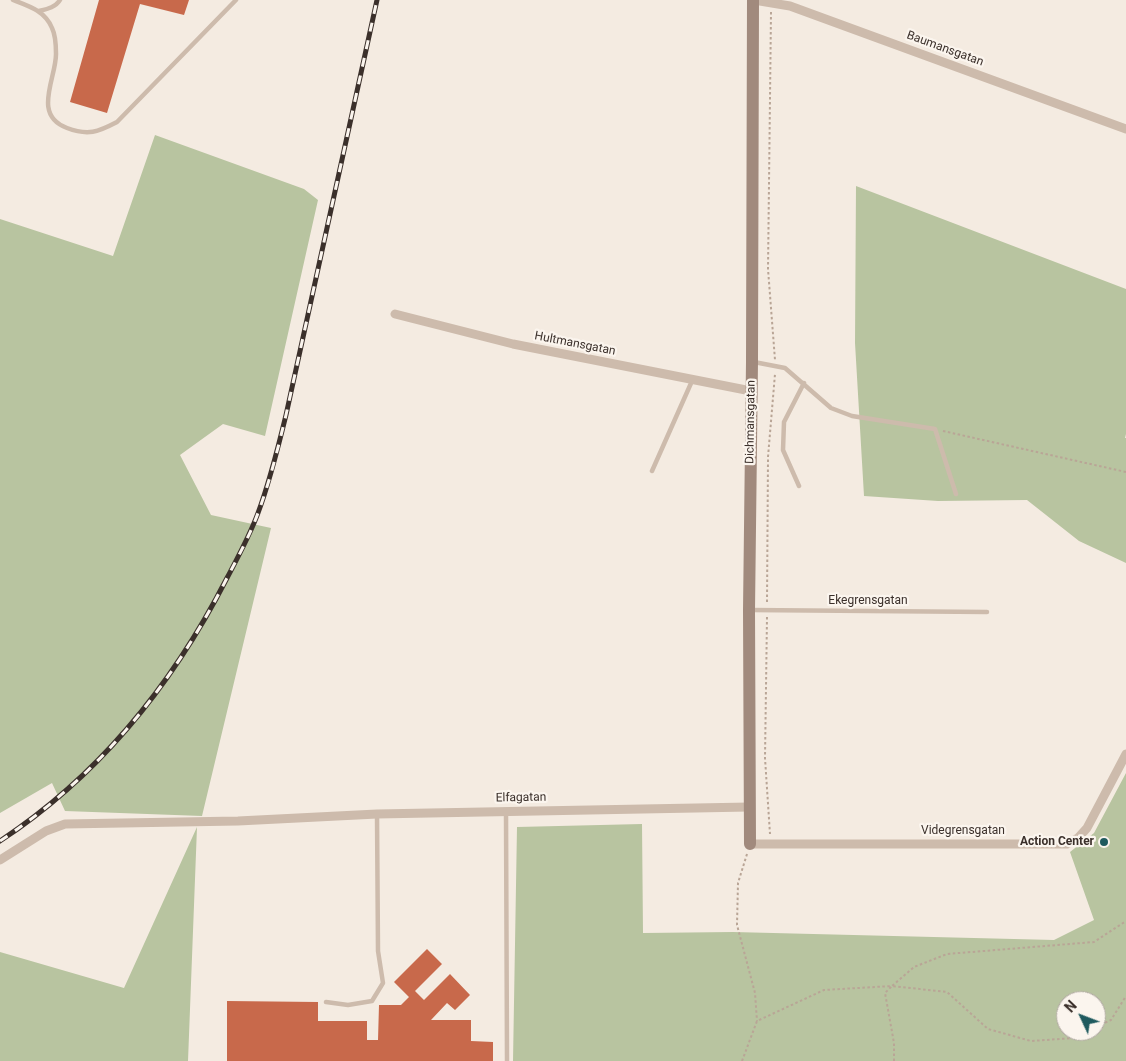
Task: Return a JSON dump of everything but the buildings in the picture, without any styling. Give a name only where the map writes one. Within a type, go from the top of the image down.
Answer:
[{"type":"street","name":"Baumansgatan","points":[[753,0],[790,6],[1126,129]]},
{"type":"street","name":"Dichmansgatan","points":[[750,844],[749,610],[753,0]]},
{"type":"street","name":"Hultmansgatan","points":[[395,314],[513,344],[751,391]]},
{"type":"street","name":"Videgrensgatan","points":[[750,844],[1067,844],[1078,838],[1087,828],[1126,754]]},
{"type":"street","name":"Elfagatan","points":[[0,860],[46,831],[65,824],[377,814],[749,807]]},
{"type":"lane","points":[[13,0],[40,11],[52,28],[56,55],[50,80],[48,109],[58,125],[78,132],[92,133],[118,122],[236,0]]},
{"type":"lane","points":[[40,11],[50,8],[60,0]]},
{"type":"lane","points":[[752,362],[785,368],[831,408],[852,416],[935,429],[956,494]]},
{"type":"lane","points":[[652,471],[692,380]]},
{"type":"lane","points":[[799,486],[783,450],[784,422],[804,383]]},
{"type":"lane","name":"Ekegrensgatan","points":[[749,610],[987,612]]},
{"type":"lane","points":[[506,811],[507,1061]]},
{"type":"lane","points":[[326,1002],[348,1006],[372,1001],[383,983],[378,951],[377,814]]},
{"type":"path","points":[[771,3],[768,269],[776,366],[768,457],[766,758],[771,844]]},
{"type":"path","points":[[935,429],[1126,472]]},
{"type":"path","points":[[742,1061],[757,1021],[755,993],[737,925],[738,883],[750,844]]},
{"type":"path","points":[[894,1061],[894,1043],[885,993],[914,967],[947,954],[1094,942],[1126,921]]},
{"type":"path","points":[[757,1021],[824,990],[892,986],[947,992],[988,1029],[1031,1041],[1056,1039]]},
{"type":"path","points":[[1106,1022],[1111,1020],[1126,996]]},
{"type":"green space","points":[[155,135],[304,189],[318,200],[265,436],[223,424],[180,455],[211,515],[271,528],[202,816],[65,811],[52,783],[0,813],[0,219],[113,256]]},
{"type":"green space","points":[[856,186],[1126,289],[1126,563],[1079,541],[1027,500],[938,501],[864,496],[855,343]]},
{"type":"green space","points":[[1126,773],[1126,1061],[513,1061],[517,827],[642,824],[643,933],[733,932],[1054,940],[1094,920],[1070,852],[1094,833]]},
{"type":"green space","points":[[197,827],[188,1061],[0,1061],[0,952],[124,988]]},
{"type":"railway","points":[[0,841],[70,787],[102,757],[131,724],[183,655],[206,617],[251,529],[270,477],[286,415],[377,0]]},
{"type":"place","name":"Action Center","points":[[1104,842]]}]
